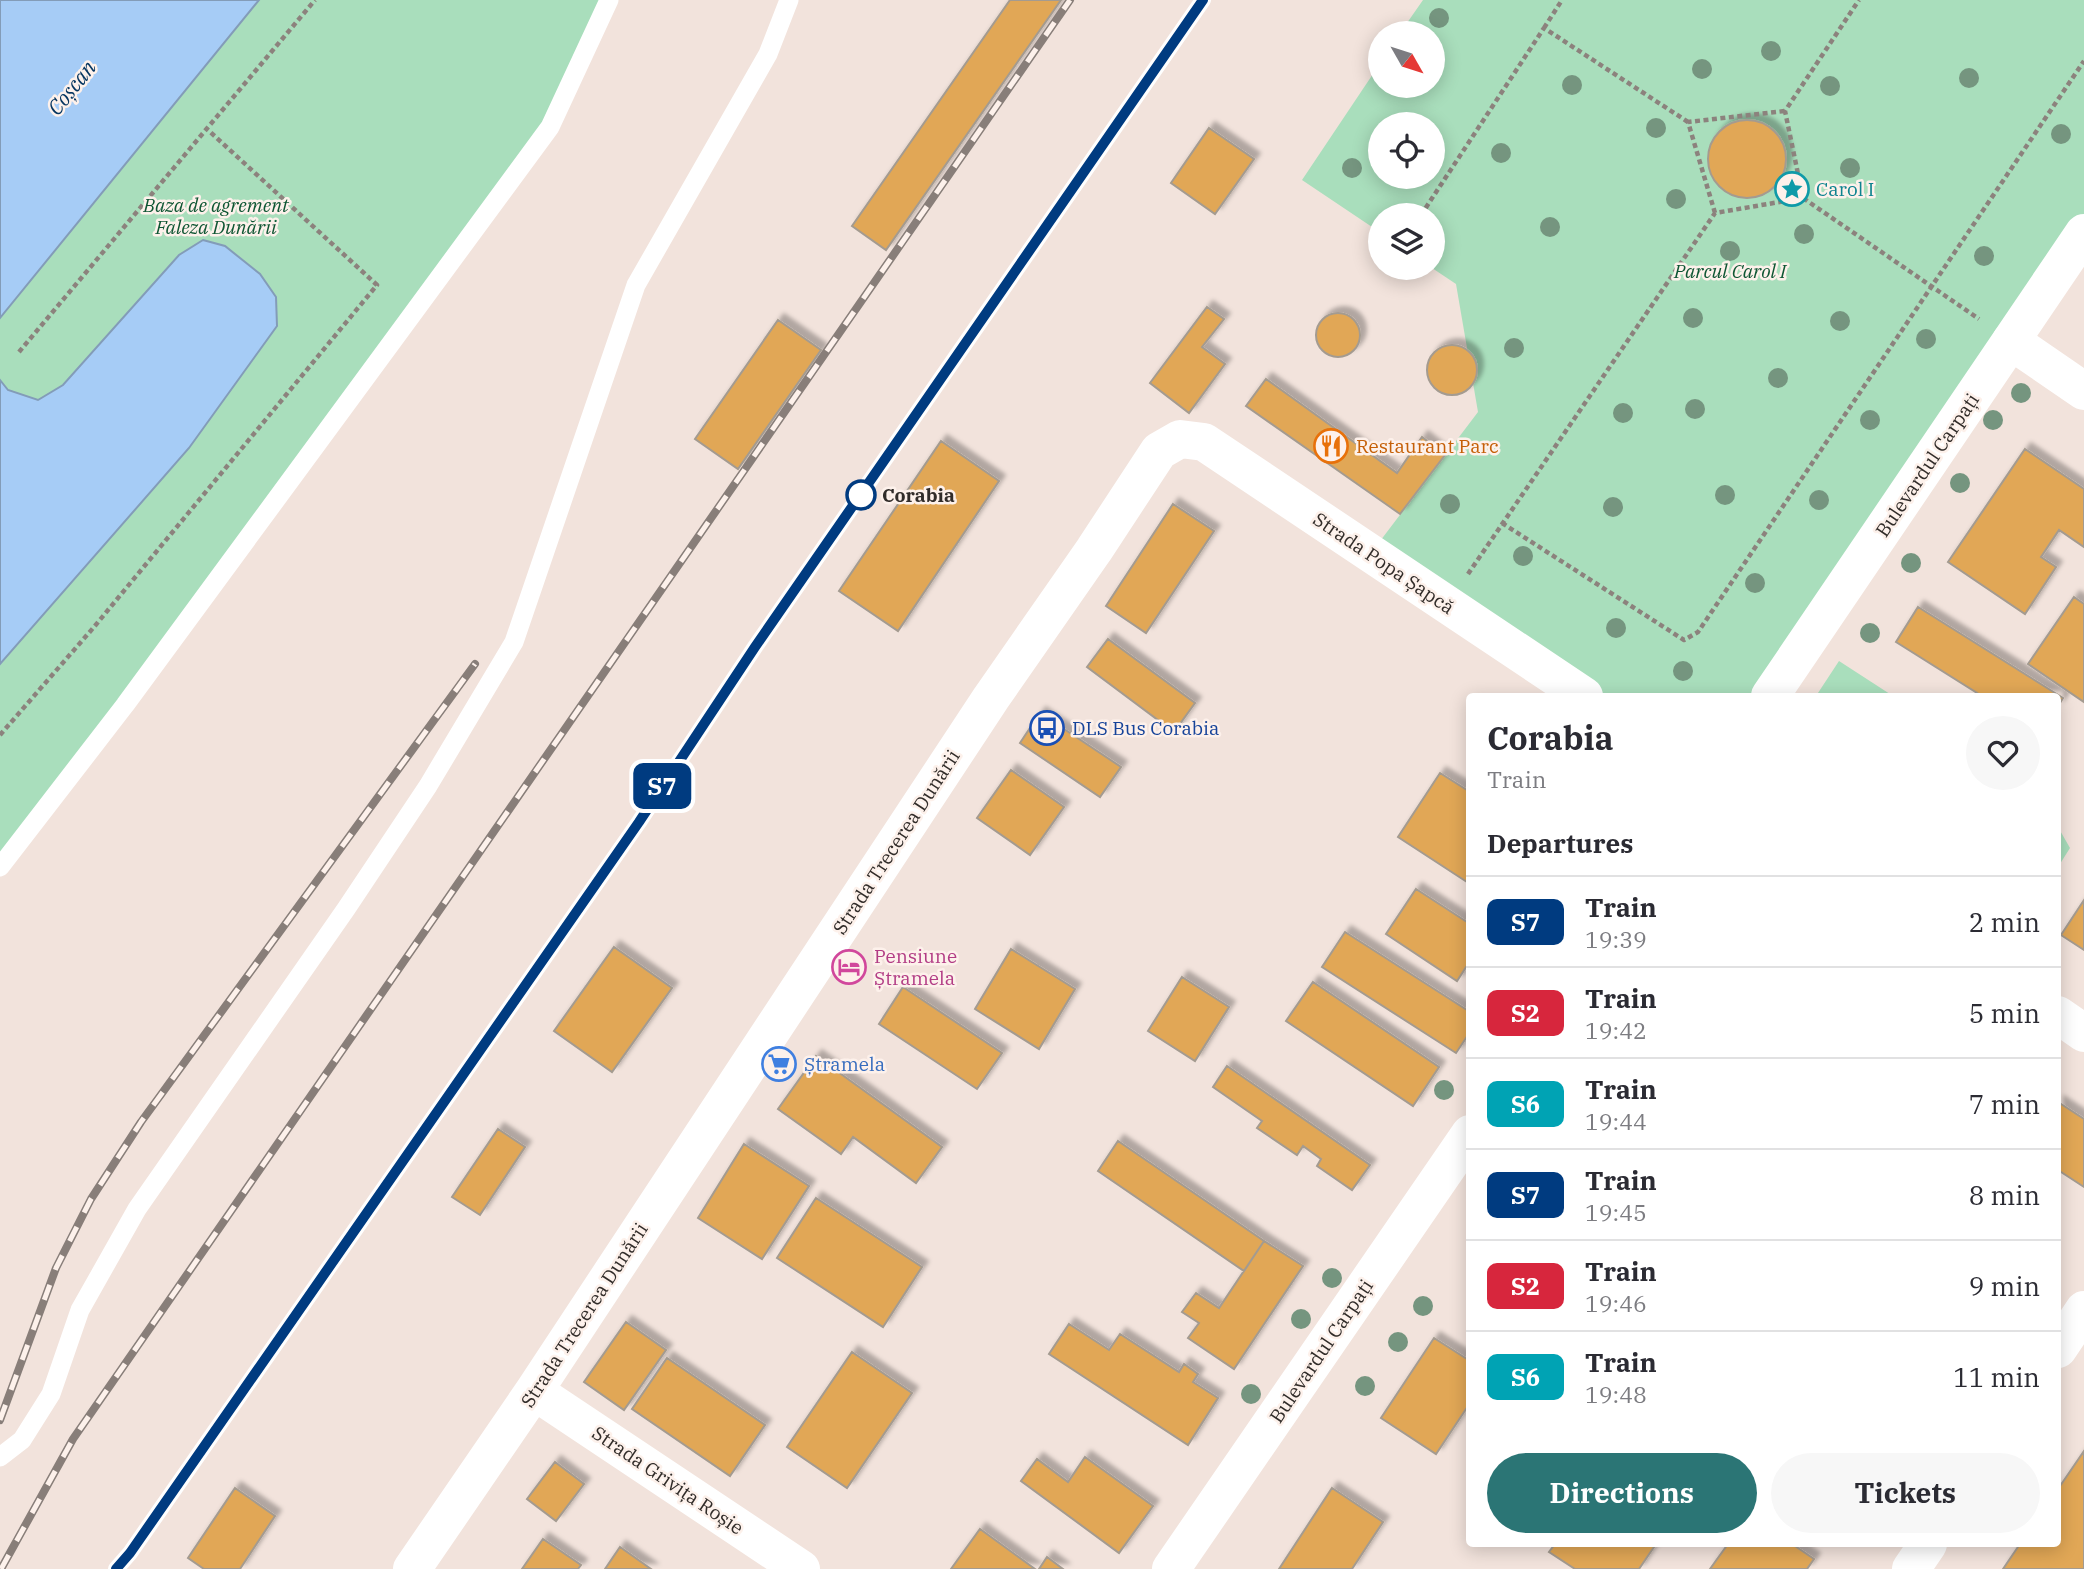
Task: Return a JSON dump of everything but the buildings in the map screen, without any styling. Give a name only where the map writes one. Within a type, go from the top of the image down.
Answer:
[{"type":"street","name":"Bulevardul Carpați","points":[[1772,693],[2084,233]]},
{"type":"street","points":[[2011,341],[2084,391]]},
{"type":"street","name":"Strada Popa Șapcă","points":[[1180,439],[1204,442],[1579,693]]},
{"type":"street","name":"Strada Trecerea Dunării","points":[[412,1569],[534,1391],[990,698],[1094,550],[1159,451],[1180,439]]},
{"type":"street","points":[[2061,1017],[2084,1032]]},
{"type":"street","name":"Bulevardul Carpați","points":[[1171,1569],[1466,1140]]},
{"type":"street","points":[[2061,1344],[2084,1310]]},
{"type":"street","name":"Strada Grivița Roșie","points":[[534,1391],[801,1569]]},
{"type":"street","points":[[1911,1569],[1926,1547]]},
{"type":"lane","points":[[0,867],[133,694],[550,127],[610,0]]},
{"type":"lane","points":[[0,1457],[22,1440],[51,1394],[80,1310],[137,1209],[406,820],[514,642],[636,285],[768,54],[789,0]]},
{"type":"path","points":[[19,352],[315,0]]},
{"type":"path","points":[[1429,203],[1562,0]]},
{"type":"path","points":[[1803,198],[1785,111],[1859,0]]},
{"type":"path","points":[[1544,28],[1688,122],[1785,111]]},
{"type":"path","points":[[1503,523],[1684,640],[1699,632],[2084,61]]},
{"type":"path","points":[[1688,122],[1715,213]]},
{"type":"path","points":[[0,735],[94,627],[377,285],[207,129]]},
{"type":"path","points":[[1447,605],[1715,213],[1803,198],[2011,341]]},
{"type":"green space","name":"Baza de agrement Faleza Dunării","points":[[0,0],[616,0],[550,127],[0,867]]},
{"type":"green space","name":"Parcul Carol I","points":[[1423,0],[2084,0],[2084,233],[1772,693],[1580,693],[1371,553],[1478,412],[1456,284],[1445,277],[1445,203],[1368,203],[1368,224],[1302,180],[1368,81],[1368,98],[1446,98],[1446,21],[1408,21]]},
{"type":"green space","points":[[1839,661],[1888,693],[1818,693]]},
{"type":"green space","points":[[2061,832],[2070,848],[2061,862]]},
{"type":"water","name":"Coșcan","points":[[0,0],[259,0],[0,318]]},
{"type":"water","points":[[203,240],[225,246],[260,274],[276,297],[277,326],[189,448],[0,664],[0,380],[8,390],[38,400],[63,385],[179,255]]},
{"type":"railway","points":[[1,1569],[73,1439],[1070,0]]},
{"type":"railway","points":[[116,1569],[130,1553],[639,822],[755,647],[1203,0]]},
{"type":"railway","points":[[0,1420],[56,1268],[91,1199],[141,1122],[475,664]]},
{"type":"train","name":"S7","points":[[116,1569],[130,1553],[639,822],[755,647],[1203,0]]},
{"type":"place","name":"Carol I","points":[[1792,189]]},
{"type":"place","name":"Restaurant Parc","points":[[1331,446]]},
{"type":"place","name":"Corabia","points":[[861,495]]},
{"type":"place","name":"DLS Bus Corabia","points":[[1047,728]]},
{"type":"place","name":"Pensiune Ștramela","points":[[849,967]]},
{"type":"place","name":"Ștramela","points":[[779,1064]]}]
